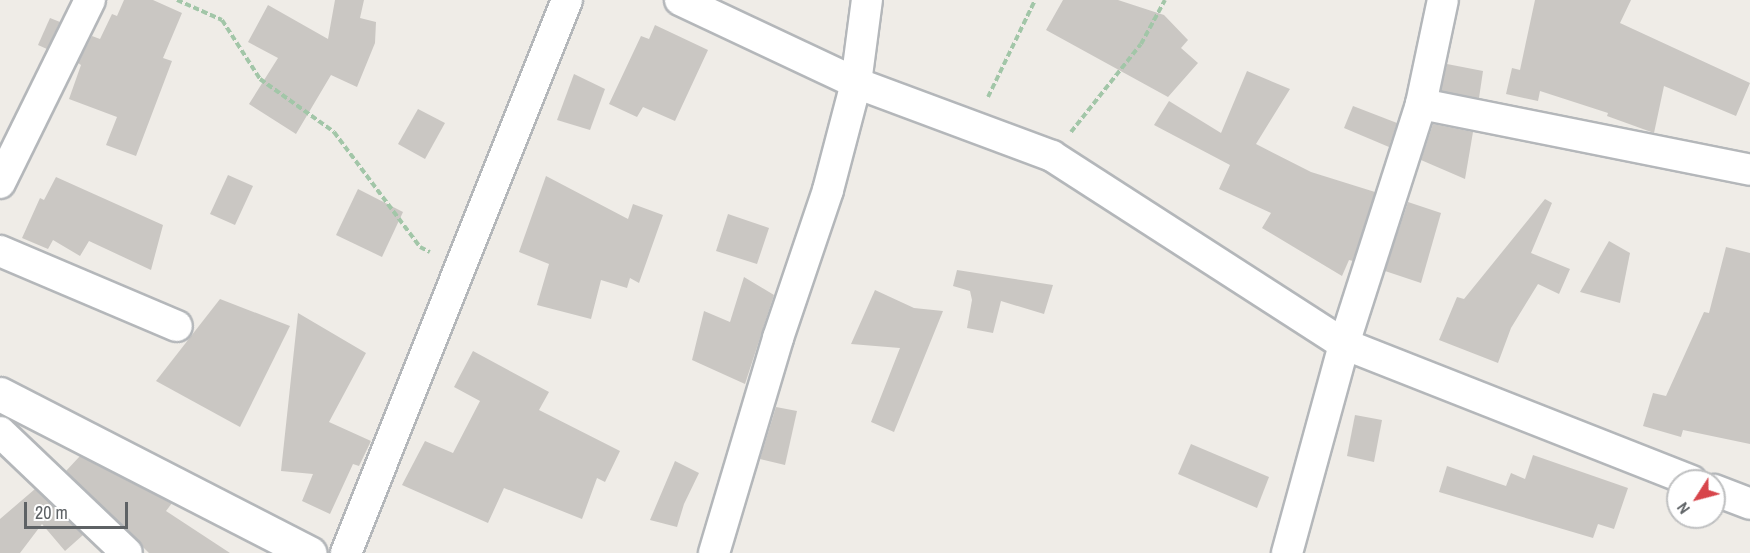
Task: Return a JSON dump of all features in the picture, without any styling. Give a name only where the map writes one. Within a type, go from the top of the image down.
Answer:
[{"type":"street","points":[[0,183],[90,0]]},
{"type":"street","points":[[346,553],[567,0]]},
{"type":"street","points":[[680,0],[856,83],[974,125],[1052,156],[1344,344],[1666,471]]},
{"type":"street","points":[[714,553],[778,338],[828,190],[856,83],[867,0]]},
{"type":"street","points":[[1287,553],[1344,344],[1421,104],[1443,0]]},
{"type":"street","points":[[1421,104],[1750,170]]},
{"type":"street","points":[[0,252],[177,326]]},
{"type":"street","points":[[0,394],[310,553]]},
{"type":"street","points":[[0,432],[128,553]]},
{"type":"street","points":[[1726,495],[1750,504]]},
{"type":"path","points":[[177,0],[222,20],[260,79],[334,132],[420,247],[459,269]]},
{"type":"path","points":[[974,125],[1035,0]]},
{"type":"path","points":[[1052,156],[1141,44],[1165,0]]},
{"type":"building","points":[[124,0],[153,0],[182,13],[163,58],[172,61],[136,156],[106,145],[117,117],[69,99],[81,65],[78,63],[92,36],[100,39],[112,14],[117,16]]},
{"type":"building","points":[[335,0],[364,0],[360,18],[376,22],[375,43],[357,87],[331,75],[296,134],[249,104],[278,58],[248,42],[268,5],[328,39]]},
{"type":"building","points":[[1063,0],[1118,0],[1164,15],[1188,40],[1181,48],[1198,63],[1168,97],[1046,30]]},
{"type":"building","points":[[1535,0],[1631,0],[1620,23],[1750,83],[1736,116],[1664,86],[1654,133],[1607,116],[1608,113],[1540,91],[1538,101],[1506,94],[1512,68],[1520,70]]},
{"type":"building","points":[[50,18],[60,22],[47,49],[38,45]]},
{"type":"building","points":[[655,25],[708,50],[675,121],[643,107],[637,117],[609,104],[641,36],[649,39]]},
{"type":"building","points":[[1447,64],[1483,71],[1479,98],[1441,91]]},
{"type":"building","points":[[1247,71],[1290,89],[1256,144],[1311,172],[1375,192],[1353,261],[1349,260],[1342,276],[1262,228],[1271,213],[1219,189],[1230,165],[1154,125],[1169,101],[1221,133]]},
{"type":"building","points":[[574,74],[605,89],[590,130],[557,120]]},
{"type":"building","points":[[1353,106],[1397,123],[1389,147],[1344,128]]},
{"type":"building","points":[[418,109],[445,123],[425,159],[398,144]]},
{"type":"building","points":[[1433,124],[1473,132],[1465,179],[1421,160]]},
{"type":"building","points":[[228,175],[253,186],[235,225],[210,214]]},
{"type":"building","points":[[546,176],[628,219],[633,204],[663,215],[639,283],[630,278],[627,288],[601,280],[591,319],[537,305],[549,264],[519,252]]},
{"type":"building","points":[[56,177],[163,225],[151,270],[89,241],[80,256],[53,240],[48,249],[22,238],[40,198],[44,200]]},
{"type":"building","points":[[358,189],[403,212],[382,257],[336,235]]},
{"type":"building","points":[[1545,199],[1552,203],[1531,253],[1570,269],[1559,294],[1538,284],[1511,328],[1498,363],[1439,340],[1457,297],[1464,299]]},
{"type":"building","points":[[1408,202],[1441,213],[1421,283],[1385,271]]},
{"type":"building","points":[[728,214],[769,228],[757,264],[716,251]]},
{"type":"building","points":[[1609,241],[1630,253],[1620,303],[1580,292]]},
{"type":"building","points":[[1726,247],[1750,253],[1750,444],[1683,430],[1681,437],[1643,426],[1653,393],[1666,396],[1704,312],[1709,313]]},
{"type":"building","points":[[957,270],[1053,285],[1044,314],[1001,301],[993,333],[967,328],[972,300],[970,291],[953,286]]},
{"type":"building","points":[[744,277],[774,295],[745,384],[692,360],[704,311],[730,322]]},
{"type":"building","points":[[875,290],[914,308],[943,311],[894,432],[871,422],[900,348],[851,344]]},
{"type":"building","points":[[220,299],[290,326],[240,427],[156,381]]},
{"type":"building","points":[[298,313],[366,353],[329,422],[371,441],[359,466],[353,464],[330,514],[302,501],[313,474],[281,471]]},
{"type":"building","points":[[473,351],[549,392],[539,410],[620,451],[605,482],[597,478],[582,519],[504,488],[488,523],[402,485],[425,441],[453,453],[480,401],[454,387]]},
{"type":"building","points":[[776,407],[797,411],[785,465],[760,459]]},
{"type":"building","points":[[1355,415],[1382,420],[1374,462],[1347,456]]},
{"type":"building","points":[[1191,444],[1269,477],[1257,508],[1178,474]]},
{"type":"building","points":[[1533,455],[1628,488],[1614,529],[1598,524],[1593,538],[1439,492],[1447,466],[1506,486],[1511,473],[1525,479]]},
{"type":"building","points":[[80,456],[172,503],[166,511],[230,553],[149,553],[66,471]]},
{"type":"building","points":[[675,461],[699,473],[684,504],[677,527],[650,520]]},
{"type":"building","points":[[35,489],[83,535],[65,551],[42,524],[20,553],[0,553],[0,519]]}]
